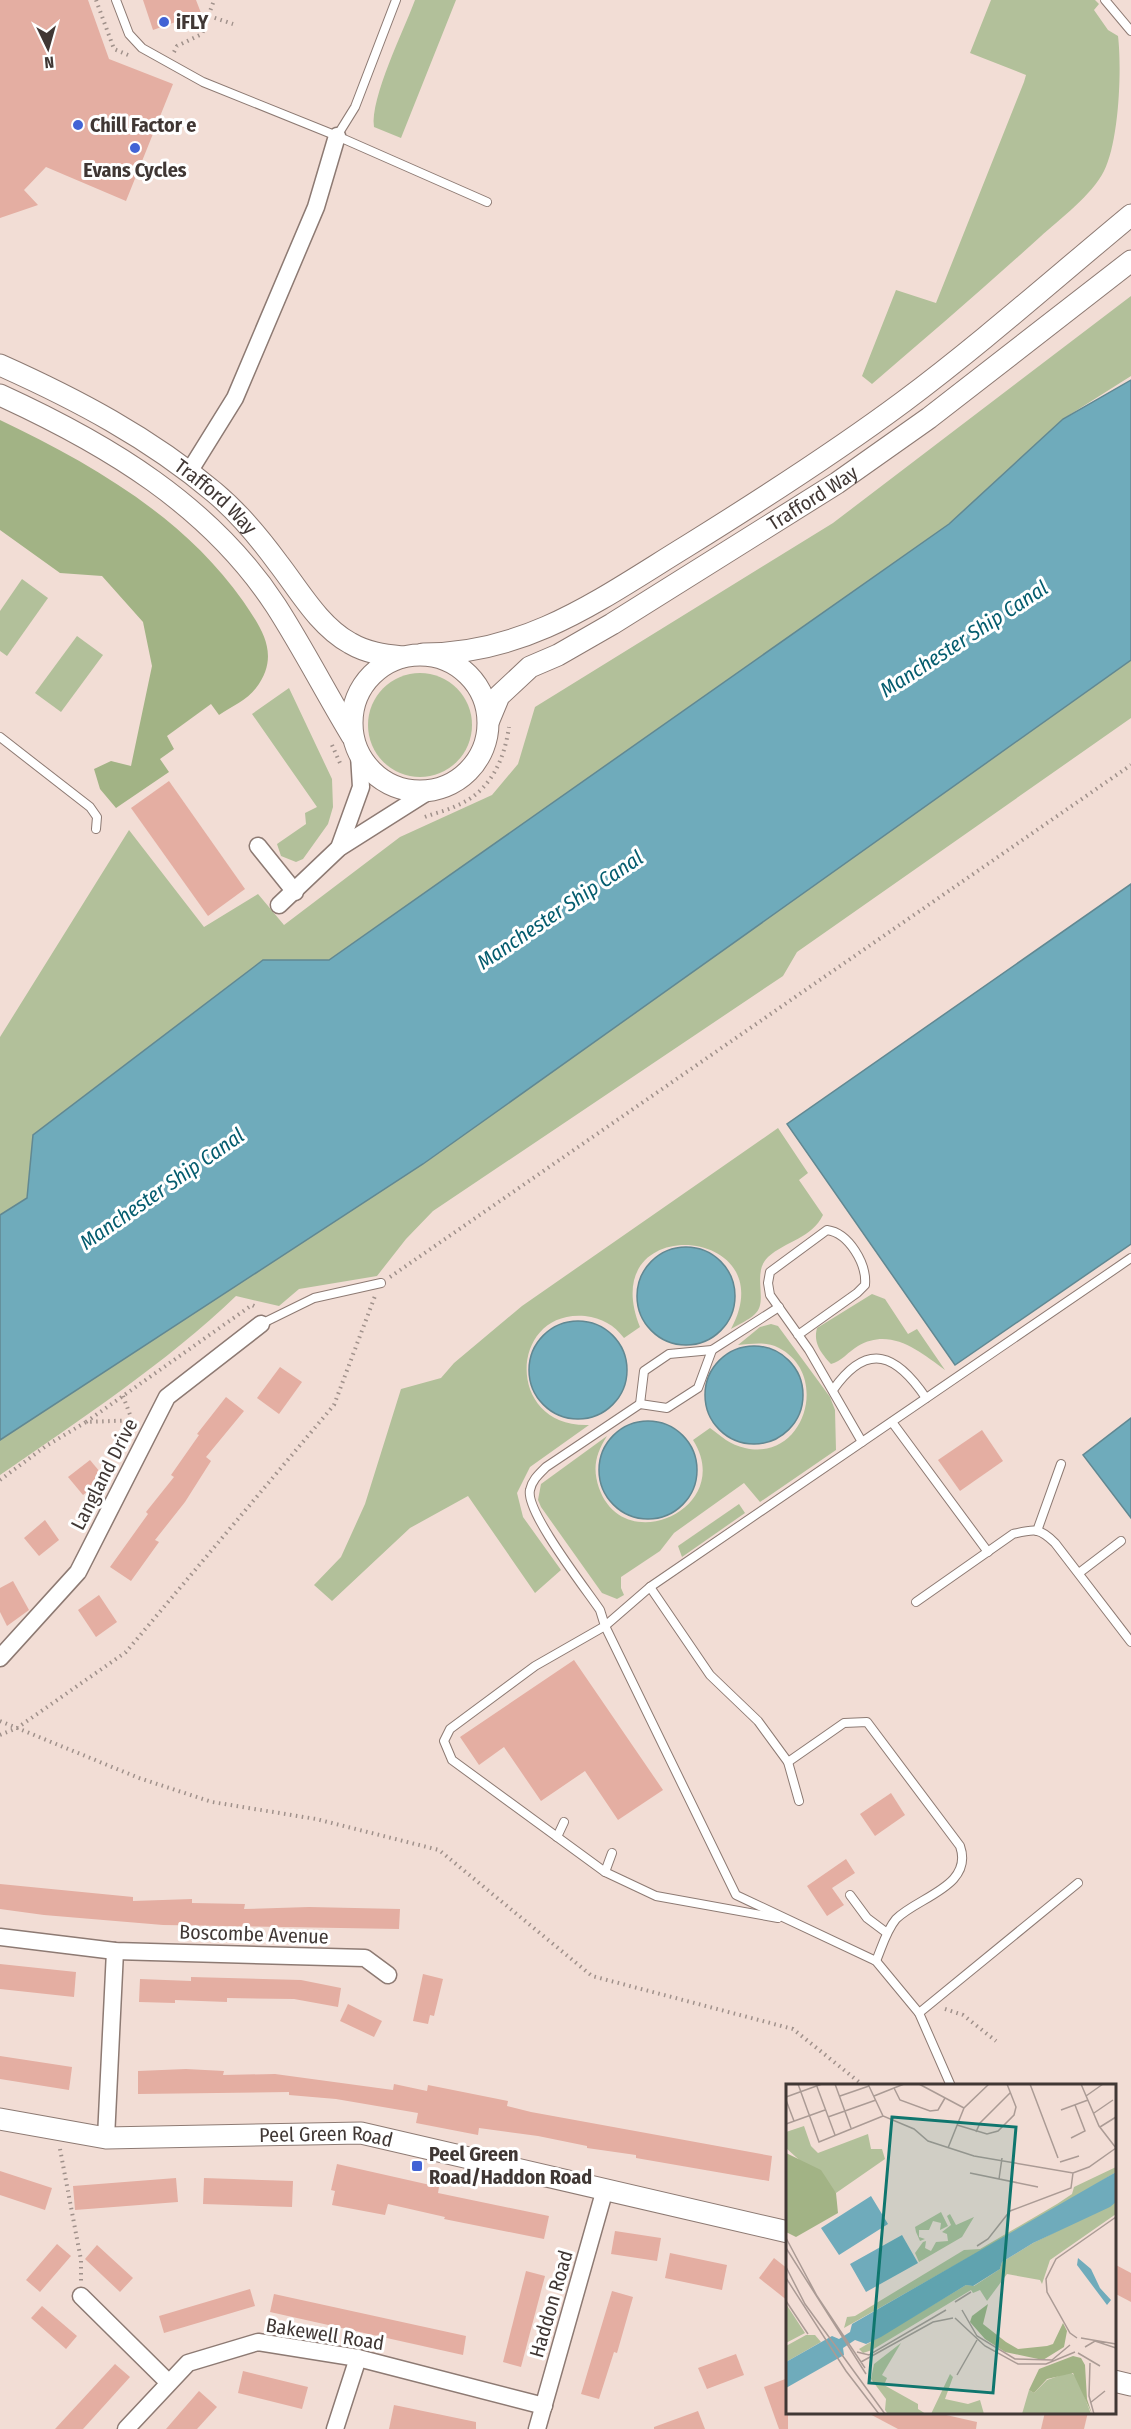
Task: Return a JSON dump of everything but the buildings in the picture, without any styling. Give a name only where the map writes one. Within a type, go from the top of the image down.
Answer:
[{"type":"street","points":[[189,472],[235,398],[316,207],[337,136]]},
{"type":"street","name":"Trafford Way","points":[[0,365],[50,387],[112,421],[189,472],[215,493],[249,527],[304,598],[328,625],[349,643],[375,654],[413,655],[489,648],[526,637],[560,622],[753,506],[832,454],[980,343],[1131,215]]},
{"type":"street","name":"Trafford Way","points":[[489,720],[499,696],[530,667],[558,655],[612,624],[837,483],[929,418],[1131,261]]},
{"type":"street","name":"Trafford Way","points":[[0,395],[98,446],[147,475],[196,513],[233,550],[275,605],[356,746]]},
{"type":"street","points":[[339,848],[361,787],[351,715],[357,695],[376,671],[413,655],[443,658],[461,668],[476,682],[485,700],[489,720],[487,740],[479,759],[466,774],[449,786],[429,791],[408,791],[388,784],[371,772],[356,746]]},
{"type":"street","points":[[279,905],[339,848],[429,791]]},
{"type":"street","points":[[258,846],[295,892]]},
{"type":"street","name":"Langland Drive","points":[[0,1658],[78,1572],[167,1397],[261,1324]]},
{"type":"street","name":"Boscombe Avenue","points":[[0,1937],[115,1951],[364,1958],[388,1975]]},
{"type":"street","points":[[106,2138],[115,1951]]},
{"type":"street","name":"Peel Green Road","points":[[0,2119],[106,2138],[361,2133],[786,2232]]},
{"type":"street","name":"Haddon Road","points":[[537,2429],[605,2189]]},
{"type":"street","points":[[81,2296],[168,2382]]},
{"type":"street","name":"Bakewell Road","points":[[126,2429],[188,2363],[258,2342],[358,2358],[544,2406]]},
{"type":"street","points":[[335,2429],[358,2358]]},
{"type":"street","points":[[1116,2381],[1131,2385]]},
{"type":"lane","points":[[116,0],[129,34],[142,48],[202,82],[337,136],[487,202]]},
{"type":"lane","points":[[337,136],[355,107],[396,0]]},
{"type":"lane","points":[[1105,0],[1131,31]]},
{"type":"lane","points":[[0,737],[90,807],[97,817],[96,829]]},
{"type":"lane","points":[[798,1335],[865,1285],[865,1268],[843,1236],[827,1230],[770,1272],[768,1283],[770,1295],[833,1390],[862,1442]]},
{"type":"lane","points":[[790,1920],[656,1896],[605,1872],[452,1760],[444,1741],[445,1734],[535,1666],[606,1626],[650,1587],[1131,1258]]},
{"type":"lane","points":[[261,1324],[314,1298],[381,1283]]},
{"type":"lane","points":[[640,1404],[644,1371],[669,1354],[712,1350],[779,1307]]},
{"type":"lane","points":[[712,1350],[698,1388],[667,1408],[640,1404],[546,1467],[533,1481],[529,1491],[533,1511],[600,1610],[736,1895],[876,1961],[919,2013],[951,2084]]},
{"type":"lane","points":[[833,1390],[852,1367],[866,1361],[881,1359],[895,1363],[912,1378],[926,1398]]},
{"type":"lane","points":[[892,1422],[988,1552]]},
{"type":"lane","points":[[1037,1531],[1061,1464]]},
{"type":"lane","points":[[916,1602],[1013,1533],[1044,1532],[1079,1573],[1131,1642]]},
{"type":"lane","points":[[1079,1573],[1121,1541]]},
{"type":"lane","points":[[650,1587],[710,1675],[758,1721],[788,1762],[800,1801]]},
{"type":"lane","points":[[788,1762],[844,1723],[867,1722],[960,1846],[964,1858],[960,1871],[947,1885],[897,1919],[887,1933],[876,1961]]},
{"type":"lane","points":[[557,1837],[564,1822]]},
{"type":"lane","points":[[605,1872],[612,1853]]},
{"type":"lane","points":[[919,2013],[1078,1883]]},
{"type":"lane","points":[[850,1895],[867,1918],[887,1933]]},
{"type":"path","points":[[170,63],[177,46],[202,34],[214,0]]},
{"type":"path","points":[[209,16],[232,24]]},
{"type":"path","points":[[327,736],[343,770]]},
{"type":"path","points":[[0,1734],[17,1728],[126,1652],[334,1405],[381,1283],[1131,765]]},
{"type":"path","points":[[0,1480],[252,1305]]},
{"type":"path","points":[[123,1396],[132,1420]]},
{"type":"path","points":[[86,1422],[132,1420],[154,1422]]},
{"type":"path","points":[[0,1721],[139,1778],[212,1802],[316,1819],[439,1850],[592,1976],[793,2029],[863,2084]]},
{"type":"path","points":[[930,2004],[963,2015],[996,2041]]},
{"type":"path","points":[[56,2129],[81,2260],[81,2296]]},
{"type":"green space","points":[[415,0],[456,0],[401,138],[374,127],[374,114],[382,82]]},
{"type":"green space","points":[[991,0],[1095,0],[1099,4],[1094,10],[1108,30],[1118,36],[1119,50],[1118,105],[1109,158],[1099,180],[1075,206],[872,384],[862,376],[896,290],[936,303],[1024,82],[1026,75],[970,53]]},
{"type":"green space","points":[[1131,296],[1131,376],[1063,419],[949,524],[329,960],[263,960],[33,1135],[27,1198],[0,1215],[0,1037],[129,830],[204,927],[258,894],[284,925],[400,837],[492,795],[518,764],[535,707],[833,523]]},
{"type":"green space","points":[[0,420],[102,474],[164,518],[193,543],[219,571],[250,611],[266,643],[267,664],[256,688],[244,700],[219,715],[211,704],[167,736],[174,749],[160,759],[169,772],[116,808],[100,789],[94,769],[111,761],[131,766],[152,666],[143,622],[102,576],[60,573],[0,530]]},
{"type":"green space","points":[[22,579],[48,598],[7,656],[0,651],[0,611]]},
{"type":"green space","points":[[77,636],[103,655],[61,712],[35,693]]},
{"type":"green space","points":[[1131,660],[1131,718],[797,952],[783,976],[433,1211],[406,1239],[377,1276],[299,1289],[279,1306],[236,1296],[152,1368],[0,1475],[0,1440],[423,1164]]},
{"type":"green space","points":[[420,673],[440,677],[449,682],[463,696],[468,705],[472,725],[468,745],[463,754],[449,768],[440,773],[420,777],[400,773],[391,768],[377,754],[372,745],[368,725],[372,705],[377,696],[391,682],[400,677]]},
{"type":"green space","points":[[289,688],[332,779],[333,807],[328,824],[303,859],[296,862],[281,856],[277,844],[306,824],[305,813],[317,807],[252,714]]},
{"type":"green space","points":[[778,1128],[808,1173],[799,1180],[823,1215],[806,1234],[775,1252],[763,1264],[760,1279],[761,1302],[753,1316],[731,1329],[741,1294],[734,1268],[714,1252],[689,1245],[663,1249],[642,1263],[633,1289],[640,1327],[624,1338],[616,1329],[602,1320],[585,1316],[560,1319],[542,1330],[530,1348],[527,1369],[530,1390],[542,1408],[561,1421],[589,1425],[530,1467],[517,1493],[523,1517],[561,1570],[535,1593],[468,1496],[410,1528],[332,1601],[314,1585],[341,1557],[365,1504],[401,1389],[441,1378],[454,1363],[522,1306]]},
{"type":"green space","points":[[872,1294],[885,1299],[908,1334],[917,1329],[945,1370],[915,1349],[893,1340],[882,1339],[858,1346],[831,1364],[819,1348],[816,1338],[817,1328]]},
{"type":"green space","points":[[771,1324],[778,1326],[830,1397],[835,1410],[836,1450],[760,1502],[744,1483],[674,1533],[660,1551],[621,1577],[621,1588],[624,1595],[617,1599],[602,1593],[541,1507],[538,1500],[541,1484],[607,1436],[596,1461],[599,1488],[612,1509],[630,1520],[651,1522],[672,1516],[689,1504],[700,1486],[702,1464],[693,1440],[710,1428],[730,1442],[745,1448],[766,1449],[783,1442],[795,1430],[804,1413],[807,1395],[804,1377],[795,1361],[779,1348],[764,1344],[738,1345],[760,1327]]},
{"type":"green space","points":[[739,1504],[745,1513],[682,1557],[678,1546]]},
{"type":"water","name":"Manchester Ship Canal","points":[[1131,380],[1131,660],[423,1164],[0,1440],[0,1215],[27,1198],[33,1135],[263,960],[329,960],[949,524],[1063,419]]},
{"type":"water","points":[[1131,884],[1131,1244],[955,1365],[787,1124]]},
{"type":"water","points":[[686,1247],[705,1250],[721,1261],[732,1277],[735,1296],[732,1315],[721,1331],[705,1342],[686,1345],[667,1342],[651,1331],[640,1315],[637,1296],[640,1277],[651,1261],[667,1250]]},
{"type":"water","points":[[578,1321],[597,1324],[613,1335],[624,1351],[627,1370],[624,1389],[613,1405],[597,1416],[578,1419],[559,1416],[543,1405],[532,1389],[529,1370],[532,1351],[543,1335],[559,1324]]},
{"type":"water","points":[[754,1346],[773,1349],[789,1360],[800,1376],[803,1395],[800,1414],[789,1430],[773,1441],[754,1444],[735,1441],[719,1430],[708,1414],[705,1395],[708,1376],[719,1360],[735,1349]]},
{"type":"water","points":[[1131,1418],[1131,1518],[1083,1455]]},
{"type":"water","points":[[648,1421],[667,1425],[683,1435],[693,1451],[697,1470],[693,1489],[683,1505],[667,1515],[648,1519],[629,1515],[613,1505],[603,1489],[599,1470],[603,1451],[613,1435],[629,1425]]},
{"type":"place","name":"iFLY","points":[[164,22]]},
{"type":"place","name":"Chill Factor e","points":[[78,125]]},
{"type":"place","name":"Evans Cycles","points":[[135,148]]},
{"type":"place","name":"Peel Green Road/Haddon Road","points":[[417,2166]]}]
